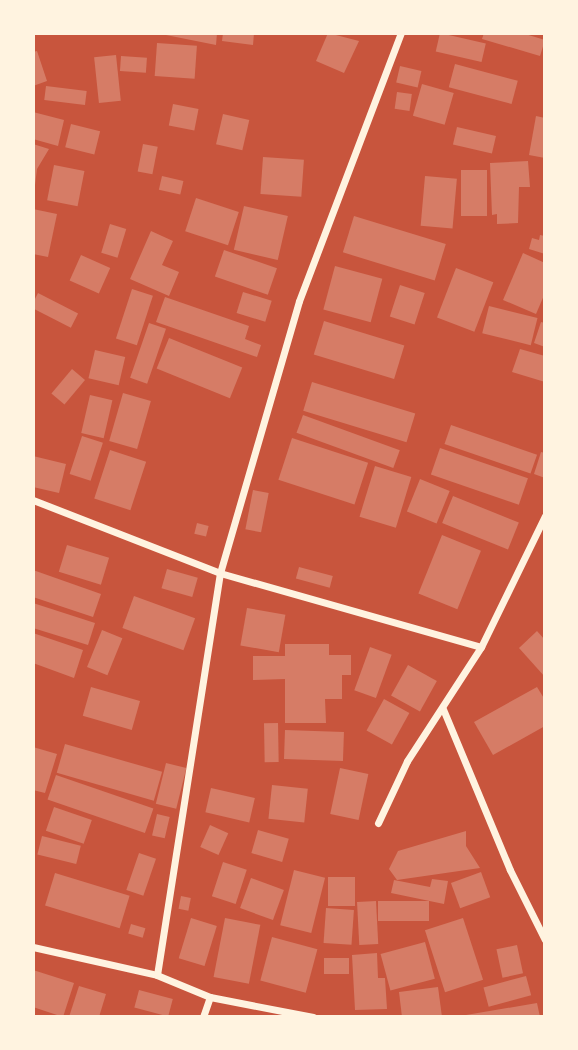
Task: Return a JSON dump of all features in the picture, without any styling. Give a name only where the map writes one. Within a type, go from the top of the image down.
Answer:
[{"type":"street","points":[[157,975],[220,573],[299,302],[401,33]]},
{"type":"street","points":[[33,500],[220,573],[481,647]]},
{"type":"street","points":[[378,823],[407,761],[481,647],[545,516]]},
{"type":"street","points":[[443,709],[510,870],[545,940]]},
{"type":"street","points":[[33,947],[157,975],[211,997],[313,1017]]},
{"type":"street","points":[[203,1017],[211,997]]},
{"type":"building","points":[[156,33],[217,33],[216,45]]},
{"type":"building","points":[[223,33],[254,33],[253,45],[222,41]]},
{"type":"building","points":[[328,33],[359,41],[344,73],[316,61]]},
{"type":"building","points":[[440,33],[486,44],[482,62],[436,52]]},
{"type":"building","points":[[484,33],[522,33],[545,40],[540,56],[482,39]]},
{"type":"building","points":[[157,43],[197,46],[195,79],[155,76]]},
{"type":"building","points":[[37,51],[47,81],[33,86],[33,52]]},
{"type":"building","points":[[116,55],[121,101],[99,103],[94,57]]},
{"type":"building","points":[[121,56],[147,58],[146,73],[120,71]]},
{"type":"building","points":[[455,64],[518,81],[512,104],[449,87]]},
{"type":"building","points":[[400,66],[421,71],[418,88],[396,83]]},
{"type":"building","points":[[422,84],[454,93],[445,125],[413,116]]},
{"type":"building","points":[[46,86],[87,91],[85,105],[44,100]]},
{"type":"building","points":[[397,92],[412,94],[409,111],[395,109]]},
{"type":"building","points":[[173,104],[199,109],[194,131],[169,126]]},
{"type":"building","points":[[33,112],[64,120],[58,146],[33,139]]},
{"type":"building","points":[[223,114],[249,120],[242,150],[216,144]]},
{"type":"building","points":[[536,116],[545,118],[545,158],[529,155]]},
{"type":"building","points":[[71,124],[100,131],[94,155],[65,147]]},
{"type":"building","points":[[457,127],[496,136],[492,154],[453,145]]},
{"type":"building","points":[[33,144],[49,149],[37,169],[35,185]]},
{"type":"building","points":[[143,144],[158,147],[152,174],[138,171]]},
{"type":"building","points":[[263,157],[304,160],[301,197],[260,194]]},
{"type":"building","points":[[528,161],[530,187],[519,187],[518,223],[497,224],[497,214],[492,215],[490,163]]},
{"type":"building","points":[[54,165],[84,171],[78,206],[47,200]]},
{"type":"building","points":[[461,170],[487,170],[487,216],[461,216]]},
{"type":"building","points":[[162,176],[183,181],[180,195],[159,190]]},
{"type":"building","points":[[425,176],[457,179],[453,229],[421,226]]},
{"type":"building","points":[[196,198],[239,212],[228,245],[185,231]]},
{"type":"building","points":[[244,206],[288,216],[278,260],[234,250]]},
{"type":"building","points":[[33,209],[57,214],[48,257],[33,254]]},
{"type":"building","points":[[354,216],[446,244],[435,280],[343,252]]},
{"type":"building","points":[[110,224],[126,229],[117,258],[101,253]]},
{"type":"building","points":[[151,231],[173,241],[162,265],[179,272],[169,296],[130,279]]},
{"type":"building","points":[[540,235],[545,236],[545,254],[529,249],[532,238],[539,240]]},
{"type":"building","points":[[224,250],[277,268],[268,295],[215,276]]},
{"type":"building","points":[[523,253],[545,263],[545,293],[536,314],[503,300]]},
{"type":"building","points":[[81,255],[110,268],[99,294],[70,281]]},
{"type":"building","points":[[335,266],[382,279],[371,322],[323,309]]},
{"type":"building","points":[[456,268],[493,282],[474,332],[437,317]]},
{"type":"building","points":[[400,285],[425,293],[415,324],[390,316]]},
{"type":"building","points":[[132,289],[153,296],[137,345],[116,338]]},
{"type":"building","points":[[243,292],[272,301],[265,322],[237,313]]},
{"type":"building","points":[[38,293],[78,313],[71,328],[33,308]]},
{"type":"building","points":[[165,297],[249,326],[245,339],[261,345],[257,357],[156,322]]},
{"type":"building","points":[[489,306],[538,318],[531,345],[482,333]]},
{"type":"building","points":[[324,321],[404,346],[394,379],[314,354]]},
{"type":"building","points":[[541,322],[545,323],[545,347],[534,343]]},
{"type":"building","points":[[149,323],[166,329],[147,384],[130,378]]},
{"type":"building","points":[[169,338],[242,368],[230,398],[157,369]]},
{"type":"building","points":[[520,349],[545,356],[545,382],[512,372]]},
{"type":"building","points":[[95,350],[125,357],[119,385],[88,378]]},
{"type":"building","points":[[72,369],[85,380],[64,404],[51,394]]},
{"type":"building","points":[[312,382],[415,414],[407,442],[303,411]]},
{"type":"building","points":[[123,393],[151,401],[137,449],[109,441]]},
{"type":"building","points":[[90,395],[112,400],[104,438],[81,433]]},
{"type":"building","points":[[303,415],[400,450],[393,468],[297,433]]},
{"type":"building","points":[[451,425],[537,455],[531,474],[444,444]]},
{"type":"building","points":[[82,436],[103,443],[91,481],[70,474]]},
{"type":"building","points":[[292,438],[368,463],[354,505],[278,480]]},
{"type":"building","points":[[440,448],[528,478],[519,505],[431,474]]},
{"type":"building","points":[[110,450],[146,462],[130,510],[94,499]]},
{"type":"building","points":[[541,452],[545,453],[545,478],[534,474]]},
{"type":"building","points":[[33,456],[66,464],[59,493],[33,487]]},
{"type":"building","points":[[375,466],[411,477],[396,528],[360,517]]},
{"type":"building","points":[[420,479],[450,491],[437,523],[407,511]]},
{"type":"building","points":[[253,490],[269,493],[261,532],[245,529]]},
{"type":"building","points":[[453,496],[519,523],[508,549],[442,523]]},
{"type":"building","points":[[197,523],[209,526],[206,537],[194,534]]},
{"type":"building","points":[[442,535],[481,551],[457,609],[418,593]]},
{"type":"building","points":[[67,545],[109,558],[101,585],[59,572]]},
{"type":"building","points":[[299,567],[333,576],[330,588],[296,579]]},
{"type":"building","points":[[167,569],[198,578],[192,597],[161,588]]},
{"type":"building","points":[[33,570],[101,594],[93,617],[33,597]]},
{"type":"building","points":[[134,596],[195,618],[183,650],[122,628]]},
{"type":"building","points":[[33,603],[95,623],[88,645],[33,628]]},
{"type":"building","points":[[247,608],[285,615],[279,652],[240,645]]},
{"type":"building","points":[[102,630],[122,638],[107,675],[87,667]]},
{"type":"building","points":[[537,631],[545,640],[545,677],[519,648]]},
{"type":"building","points":[[33,633],[83,650],[74,678],[33,663]]},
{"type":"building","points":[[285,644],[329,644],[329,655],[351,655],[351,675],[342,675],[342,699],[325,699],[326,723],[285,723],[285,679],[253,680],[253,656],[285,656]]},
{"type":"building","points":[[370,647],[392,655],[376,698],[354,690]]},
{"type":"building","points":[[408,665],[437,681],[420,712],[391,696]]},
{"type":"building","points":[[91,687],[140,701],[132,730],[83,716]]},
{"type":"building","points":[[537,687],[545,700],[545,726],[493,755],[474,722]]},
{"type":"building","points":[[384,699],[409,713],[392,745],[367,730]]},
{"type":"building","points":[[264,723],[278,723],[279,762],[265,762]]},
{"type":"building","points":[[285,730],[344,732],[343,761],[284,759]]},
{"type":"building","points":[[65,744],[162,772],[154,801],[57,773]]},
{"type":"building","points":[[33,747],[57,754],[45,793],[33,790]]},
{"type":"building","points":[[166,763],[186,768],[176,809],[156,804]]},
{"type":"building","points":[[340,768],[368,774],[359,820],[330,814]]},
{"type":"building","points":[[56,775],[153,809],[145,833],[48,800]]},
{"type":"building","points":[[272,785],[308,789],[304,823],[268,819]]},
{"type":"building","points":[[211,788],[255,798],[249,822],[205,812]]},
{"type":"building","points":[[54,807],[92,820],[84,844],[46,831]]},
{"type":"building","points":[[157,814],[170,817],[165,838],[152,835]]},
{"type":"building","points":[[210,825],[228,833],[219,855],[200,847]]},
{"type":"building","points":[[258,830],[289,839],[282,862],[251,853]]},
{"type":"building","points":[[466,831],[466,846],[480,868],[397,880],[389,869],[398,851]]},
{"type":"building","points":[[42,836],[81,846],[76,864],[37,854]]},
{"type":"building","points":[[139,853],[156,859],[143,896],[126,890]]},
{"type":"building","points":[[223,862],[247,870],[236,904],[212,896]]},
{"type":"building","points":[[294,870],[325,878],[311,933],[280,925]]},
{"type":"building","points":[[481,872],[490,897],[460,908],[451,883]]},
{"type":"building","points":[[55,873],[130,896],[120,928],[45,906]]},
{"type":"building","points":[[328,877],[355,877],[355,906],[328,906]]},
{"type":"building","points":[[251,878],[284,890],[273,920],[240,908]]},
{"type":"building","points":[[432,879],[448,881],[444,904],[391,893],[394,880],[430,887]]},
{"type":"building","points":[[181,896],[191,898],[188,911],[179,909]]},
{"type":"building","points":[[376,901],[378,944],[359,945],[357,902]]},
{"type":"building","points":[[378,901],[429,901],[429,921],[378,921]]},
{"type":"building","points":[[326,908],[354,910],[351,945],[324,943]]},
{"type":"building","points":[[191,918],[217,926],[205,966],[179,958]]},
{"type":"building","points":[[225,918],[260,925],[249,984],[214,977]]},
{"type":"building","points":[[463,918],[483,980],[445,992],[425,930]]},
{"type":"building","points":[[131,924],[145,928],[143,938],[128,934]]},
{"type":"building","points":[[272,937],[317,949],[306,993],[260,980]]},
{"type":"building","points":[[425,942],[435,979],[390,991],[381,954]]},
{"type":"building","points":[[517,945],[523,973],[502,978],[496,949]]},
{"type":"building","points":[[377,953],[378,978],[385,978],[387,1009],[355,1010],[352,955]]},
{"type":"building","points":[[324,958],[349,958],[349,974],[324,974]]},
{"type":"building","points":[[33,970],[74,983],[63,1017],[33,1007]]},
{"type":"building","points":[[526,976],[531,995],[489,1007],[483,987]]},
{"type":"building","points":[[79,986],[106,994],[99,1017],[69,1017]]},
{"type":"building","points":[[438,987],[442,1017],[402,1017],[399,992]]},
{"type":"building","points":[[139,990],[173,999],[168,1016],[134,1007]]},
{"type":"building","points":[[537,1003],[540,1017],[466,1017],[466,1015]]}]
